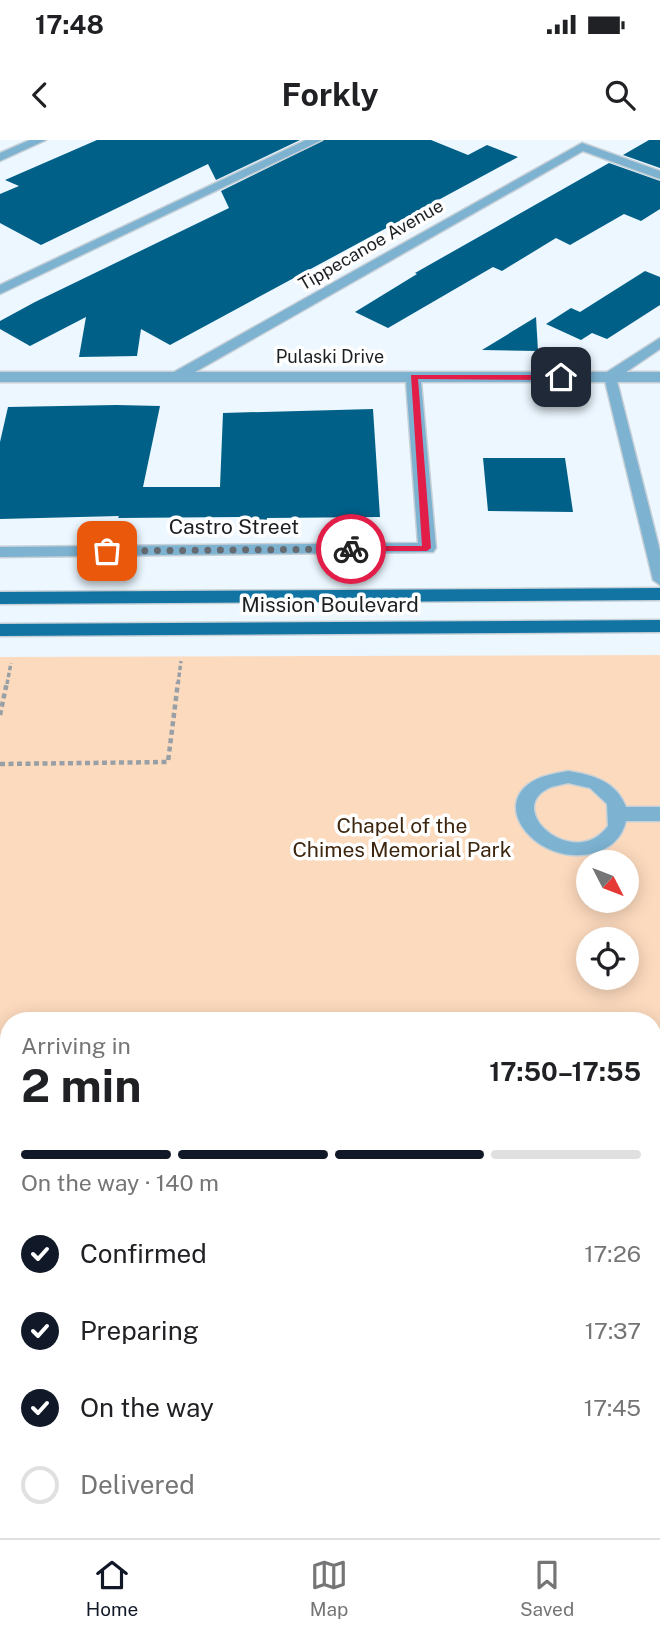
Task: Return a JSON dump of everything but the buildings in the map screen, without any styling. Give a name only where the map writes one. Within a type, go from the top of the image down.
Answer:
[{"type":"main road","name":"Mission Boulevard","points":[[0,598],[660,594]]},
{"type":"main road","name":"Mission Boulevard","points":[[0,630],[660,626]]},
{"type":"street","points":[[0,157],[40,140]]},
{"type":"street","points":[[0,290],[316,140]]},
{"type":"street","name":"Tippecanoe Avenue","points":[[178,376],[582,147],[660,175]]},
{"type":"street","points":[[610,377],[660,342]]},
{"type":"street","name":"Pulaski Drive","points":[[0,377],[660,377]]},
{"type":"street","name":"Castro Street","points":[[0,552],[427,548],[414,377]]},
{"type":"lane","points":[[610,377],[660,580]]},
{"type":"lane","points":[[568,777],[587,780],[603,788],[615,800],[620,814],[618,828],[608,840],[593,848],[574,849],[555,846],[538,837],[527,824],[523,810],[526,797],[536,786],[551,779],[568,777]]},
{"type":"lane","points":[[620,814],[660,814]]},
{"type":"path","points":[[0,764],[168,762],[181,661]]},
{"type":"path","points":[[0,715],[11,663]]},
{"type":"green space","name":"Chapel of the Chimes Memorial Park","points":[[660,655],[660,1012],[0,1012],[0,657]]},
{"type":"way so far","points":[[107,551],[351,549]]},
{"type":"route","points":[[351,549],[427,548],[414,377],[561,377]]}]
